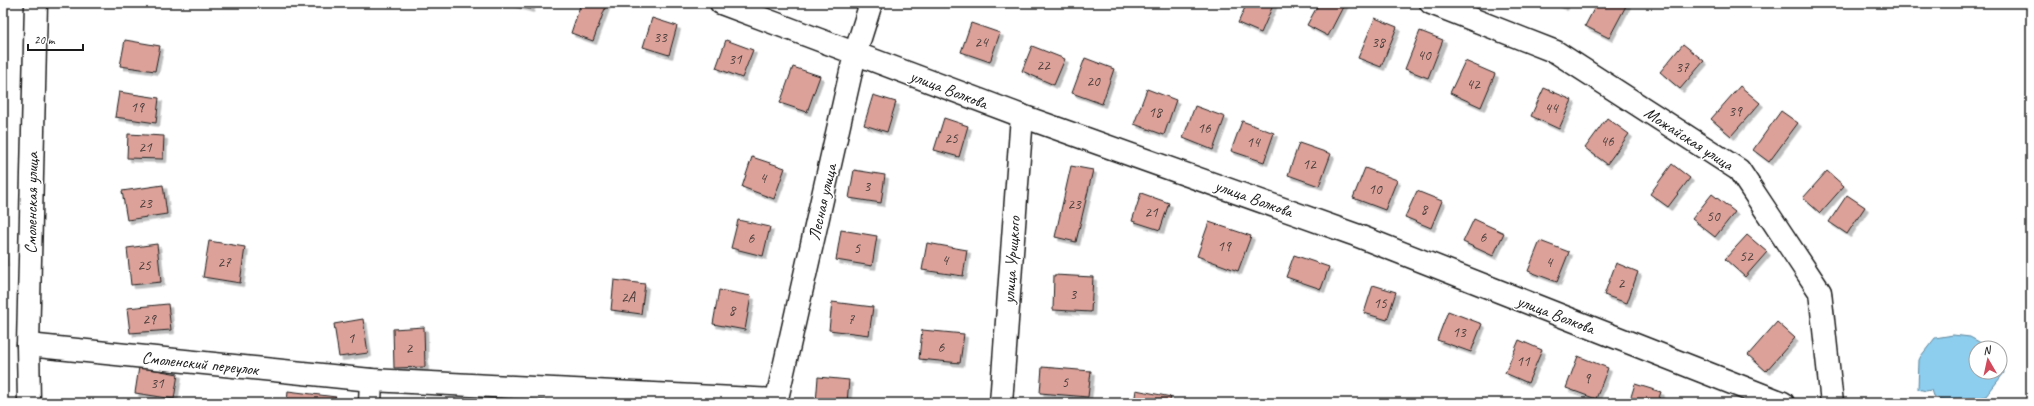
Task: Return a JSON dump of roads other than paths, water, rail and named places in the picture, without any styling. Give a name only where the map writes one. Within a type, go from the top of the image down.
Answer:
[{"type":"street","name":"Смоленская улица","points":[[29,403],[28,345],[36,3]]},
{"type":"street","name":"улица Волкова","points":[[721,3],[1022,116],[1356,235],[1783,403]]},
{"type":"street","name":"Лесная улица","points":[[776,402],[855,54],[871,3]]},
{"type":"street","name":"Можайская улица","points":[[1431,3],[1556,52],[1739,170],[1820,292],[1832,403]]},
{"type":"street","name":"улица Урицкого","points":[[1001,403],[1022,116]]},
{"type":"street","name":"Смоленский переулок","points":[[28,345],[371,380],[776,402]]},
{"type":"street","points":[[370,403],[371,380]]},
{"type":"water","points":[[1953,335],[1970,337],[1975,340],[1968,340],[1968,380],[1999,380],[1986,396],[1975,399],[1972,403],[1947,401],[1933,396],[1931,390],[1926,391],[1918,389],[1919,360],[1935,338]]}]
